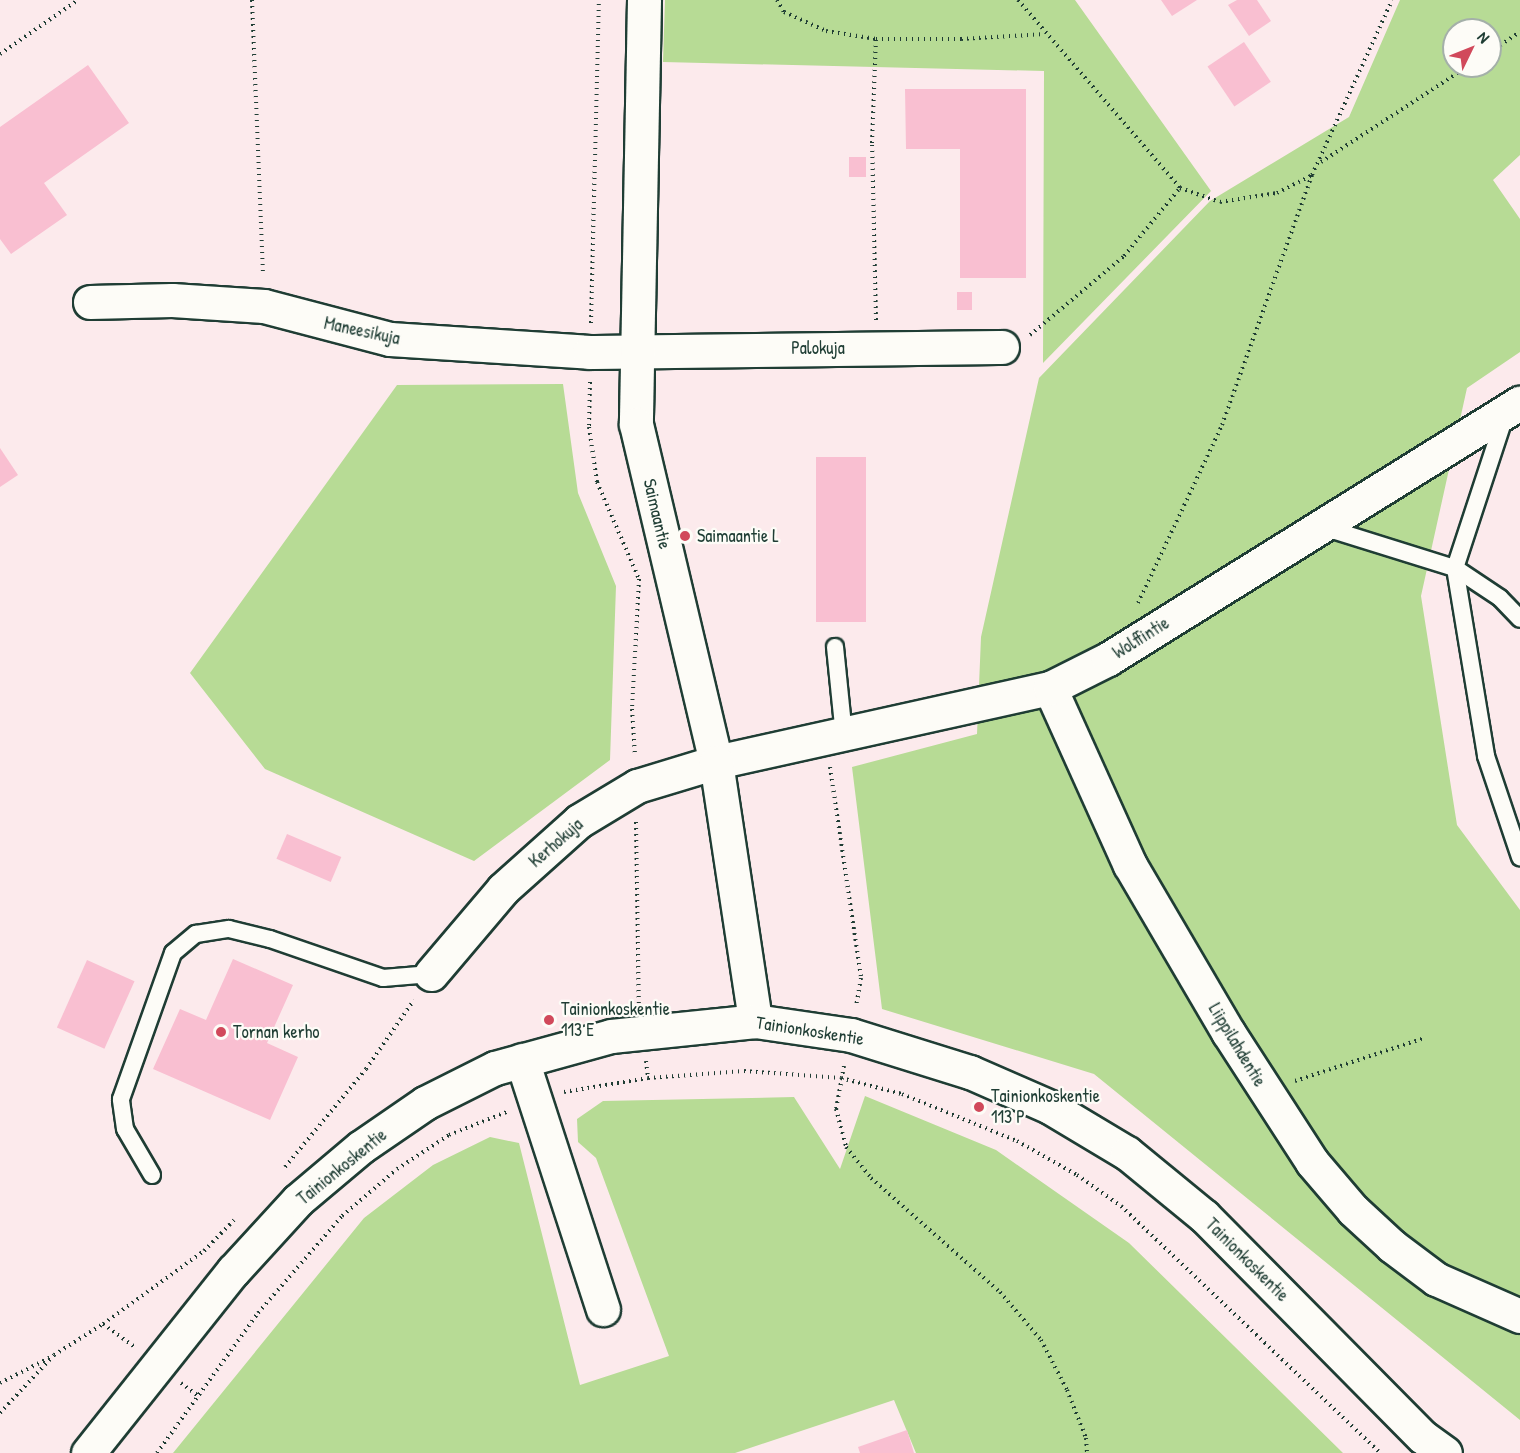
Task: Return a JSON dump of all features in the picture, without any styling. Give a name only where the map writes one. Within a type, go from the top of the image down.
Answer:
[{"type":"street","name":"Saimaantie","points":[[644,0],[635,350],[636,424],[716,762],[755,1021]]},
{"type":"street","name":"Maneesikuja","points":[[90,302],[172,300],[264,306],[390,339],[590,352],[635,350]]},
{"type":"street","name":"Palokuja","points":[[635,350],[1002,347]]},
{"type":"street","name":"Wolffintie","points":[[716,762],[1050,688],[1108,659],[1513,408]]},
{"type":"street","name":"Liippilahdentie","points":[[1050,688],[1130,865],[1267,1094],[1312,1162],[1353,1210],[1392,1246],[1436,1279],[1520,1317]]},
{"type":"street","name":"Kerhokuja","points":[[431,974],[503,889],[579,821],[637,786],[716,762]]},
{"type":"street","name":"Tainionkoskentie","points":[[88,1453],[157,1363],[233,1271],[298,1200],[361,1148],[425,1103],[495,1068],[522,1060],[642,1032],[755,1021],[851,1035],[970,1072],[1050,1107],[1127,1153],[1204,1216],[1423,1437],[1444,1453]]},
{"type":"street","points":[[522,1060],[533,1102],[603,1310]]},
{"type":"lane","points":[[1513,408],[1455,568],[1486,756],[1520,857]]},
{"type":"lane","points":[[1320,526],[1455,568],[1500,598],[1520,618]]},
{"type":"lane","points":[[835,647],[836,737]]},
{"type":"lane","points":[[152,1175],[125,1129],[121,1099],[173,953],[196,933],[229,929],[270,939],[383,978],[431,974]]},
{"type":"path","points":[[0,54],[78,0]]},
{"type":"path","points":[[252,0],[264,306]]},
{"type":"path","points":[[599,0],[589,427],[597,482],[639,579],[632,709],[637,786],[642,1032],[648,1078]]},
{"type":"path","points":[[777,0],[784,12],[826,31],[876,39],[961,39],[1045,34]]},
{"type":"path","points":[[1018,0],[1180,188],[1220,202],[1278,193],[1312,175]]},
{"type":"path","points":[[1134,609],[1222,424],[1312,175],[1392,0]]},
{"type":"path","points":[[1502,44],[1520,32]]},
{"type":"path","points":[[876,39],[872,143],[876,348]]},
{"type":"path","points":[[1319,164],[1450,78]]},
{"type":"path","points":[[1002,347],[1040,330],[1073,303],[1124,256],[1180,188]]},
{"type":"path","points":[[836,737],[861,978],[836,1108],[846,1147],[871,1179],[1000,1292],[1041,1340],[1067,1390],[1086,1438],[1087,1453]]},
{"type":"path","points":[[278,1175],[311,1141],[366,1069],[431,974]]},
{"type":"path","points":[[1267,1094],[1424,1038]]},
{"type":"path","points":[[157,1453],[258,1313],[342,1216],[397,1169],[449,1135],[533,1102],[572,1090],[648,1078],[744,1071],[841,1078],[902,1094],[961,1117],[1077,1175],[1121,1206],[1380,1453]]},
{"type":"path","points":[[0,1383],[54,1355],[103,1324],[204,1251],[237,1217]]},
{"type":"path","points":[[103,1324],[198,1396]]},
{"type":"path","points":[[0,1413],[54,1355]]},
{"type":"green space","points":[[665,0],[1075,0],[1211,191],[1043,363],[1044,71],[663,62]]},
{"type":"green space","points":[[1400,0],[1520,0],[1520,155],[1493,180],[1520,219],[1520,352],[1467,388],[1421,596],[1457,825],[1520,910],[1520,1420],[1094,1074],[882,1009],[852,767],[977,734],[981,637],[1039,378],[1210,201],[1349,117]]},
{"type":"green space","points":[[563,384],[578,493],[616,586],[610,760],[474,861],[265,769],[190,673],[397,385]]},
{"type":"green space","points":[[865,1096],[996,1150],[1129,1243],[1343,1453],[916,1453],[894,1400],[735,1453],[173,1453],[364,1218],[433,1165],[490,1137],[519,1143],[580,1385],[669,1356],[596,1158],[578,1142],[577,1119],[603,1101],[794,1097],[840,1169]]},
{"type":"building","points":[[1161,0],[1197,0],[1172,16]]},
{"type":"building","points":[[1237,0],[1257,0],[1271,21],[1249,36],[1228,5]]},
{"type":"building","points":[[1244,42],[1271,82],[1234,106],[1208,67]]},
{"type":"building","points":[[88,65],[129,123],[44,183],[67,215],[11,254],[0,239],[0,127]]},
{"type":"building","points":[[905,89],[1026,89],[1026,278],[960,278],[960,149],[906,149]]},
{"type":"building","points":[[849,157],[866,157],[866,177],[849,177]]},
{"type":"building","points":[[957,292],[972,292],[972,310],[957,310]]},
{"type":"building","points":[[0,448],[18,475],[0,487]]},
{"type":"building","points":[[816,457],[866,457],[866,622],[816,622]]},
{"type":"building","points":[[287,834],[341,857],[331,882],[276,859]]},
{"type":"building","name":"Tornan kerho","points":[[233,959],[293,985],[267,1043],[298,1057],[270,1120],[153,1069],[180,1009],[206,1020]]},
{"type":"building","points":[[87,960],[135,981],[104,1049],[57,1028]]},
{"type":"building","points":[[907,1430],[914,1453],[860,1453],[858,1447]]},
{"type":"place","name":"Saimaantie L","points":[[685,536]]},
{"type":"place","name":"Tainionkoskentie 113 E","points":[[549,1020]]},
{"type":"place","name":"Tornan kerho","points":[[221,1032]]},
{"type":"place","name":"Tainionkoskentie 113 P","points":[[979,1107]]}]
